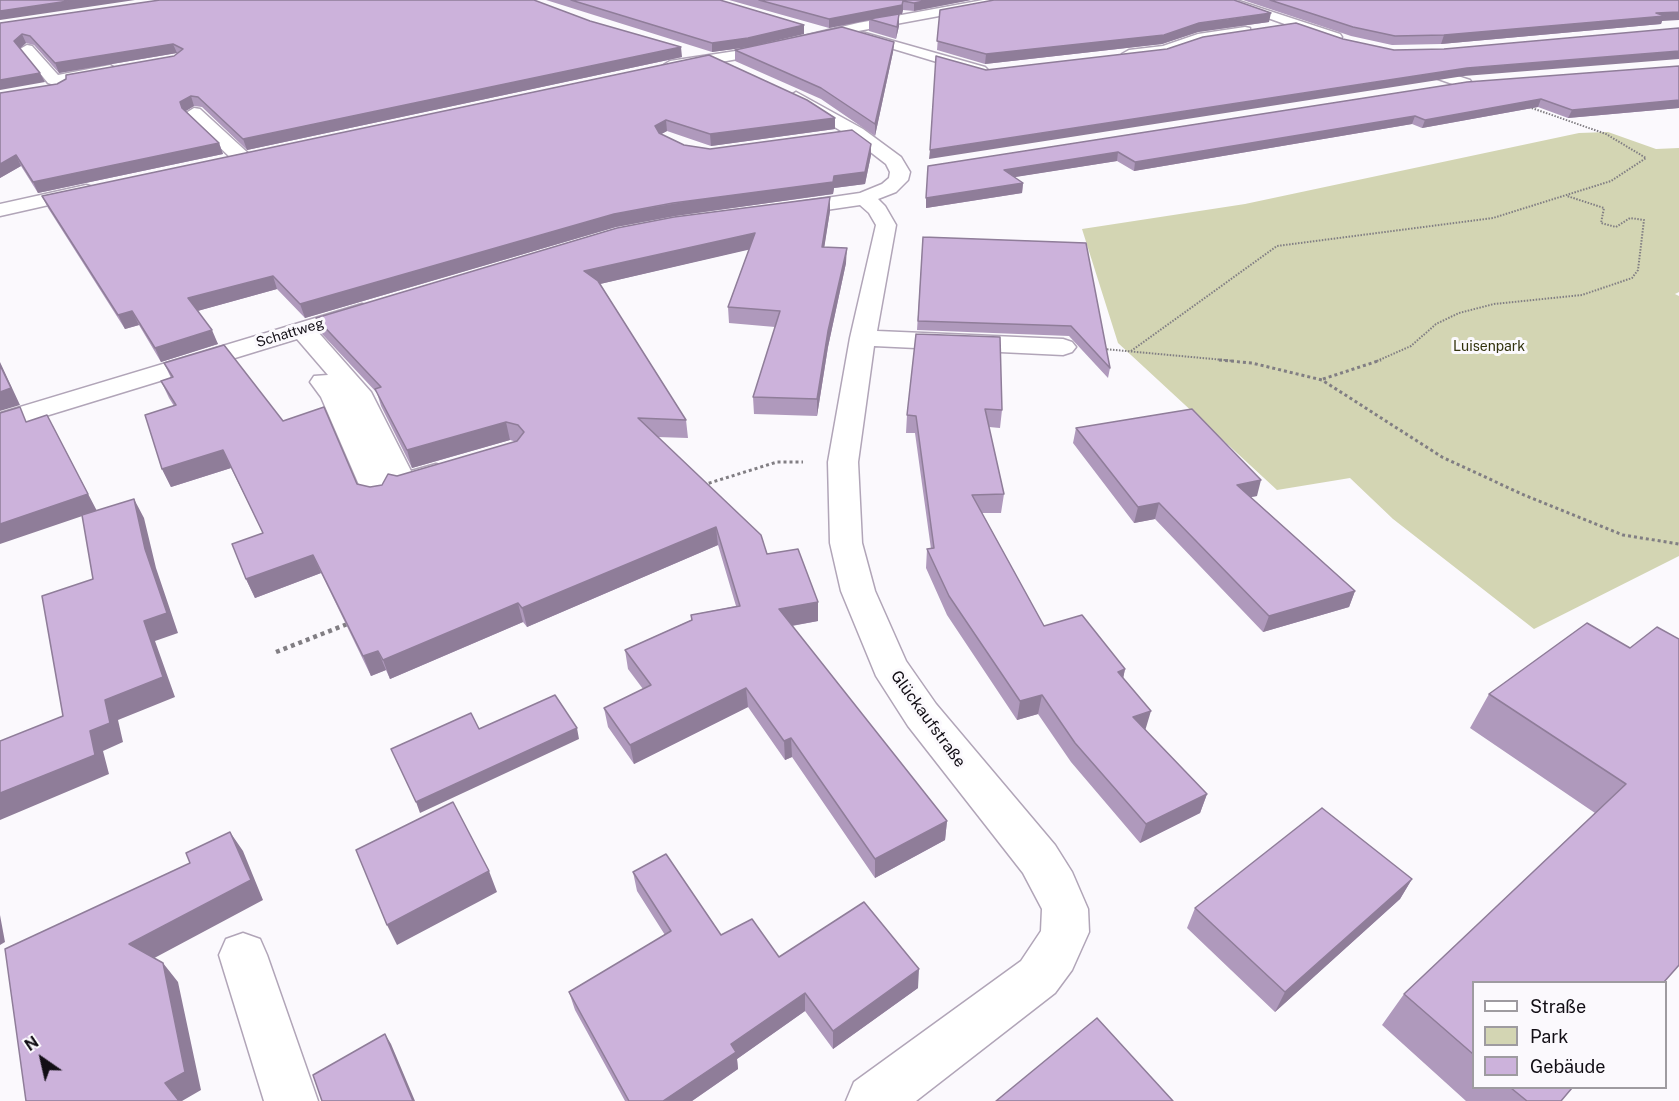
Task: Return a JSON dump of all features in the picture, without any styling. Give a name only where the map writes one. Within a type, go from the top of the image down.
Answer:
[{"type":"street","points":[[652,70],[710,58],[749,53],[837,32],[1004,0]]},
{"type":"street","points":[[1223,0],[1346,41]]},
{"type":"street","points":[[1109,57],[1165,50],[1198,38],[1296,24]]},
{"type":"street","points":[[797,25],[837,32],[985,71],[996,70]]},
{"type":"street","points":[[27,49],[61,87],[41,90]]},
{"type":"street","points":[[676,49],[710,58],[744,72]]},
{"type":"street","points":[[1403,51],[1400,61],[1464,83]]},
{"type":"street","points":[[54,80],[121,69]]},
{"type":"street","points":[[1428,89],[1485,82]]},
{"type":"street","points":[[757,214],[864,198],[889,188],[906,171],[857,133],[814,105],[783,90]]},
{"type":"street","points":[[194,113],[248,157],[219,163]]},
{"type":"street","points":[[826,137],[857,133]]},
{"type":"street","points":[[0,210],[104,188]]},
{"type":"street","name":"Glückaufstraße","points":[[864,198],[878,210],[886,225],[863,338],[843,462],[846,543],[858,591],[890,666],[922,715],[1039,859],[1056,886],[1065,909],[1065,932],[1055,954],[1038,977],[873,1101]]},
{"type":"street","name":"Schattweg","points":[[0,422],[387,304]]},
{"type":"street","points":[[294,332],[357,392],[402,483],[457,467]]},
{"type":"street","points":[[294,332],[334,396],[377,494]]},
{"type":"street","points":[[863,338],[1063,347]]},
{"type":"street","points":[[243,955],[291,1101]]},
{"type":"path","points":[[1464,83],[1606,134],[1646,158],[1611,181],[1493,218],[1277,246],[1131,351],[1252,363],[1322,380],[1442,457],[1524,495],[1623,535],[1679,544]]},
{"type":"path","points":[[1322,380],[1390,357],[1411,346],[1436,324],[1459,313],[1494,304],[1582,295],[1632,278],[1638,270],[1644,220],[1630,218],[1616,227],[1601,223],[1604,208],[1567,196]]},
{"type":"path","points":[[698,488],[777,462],[843,462]]},
{"type":"path","points":[[276,652],[354,622]]},
{"type":"green space","name":"Luisenpark","points":[[1608,132],[1656,149],[1679,148],[1679,292],[1675,294],[1679,296],[1679,556],[1534,629],[1393,519],[1350,478],[1277,490],[1118,343],[1082,229],[1245,204],[1579,133]]},
{"type":"building","points":[[0,0],[75,0],[0,11]]},
{"type":"building","points":[[160,0],[534,0],[590,21],[681,47],[243,139],[198,97],[191,96],[180,102],[182,108],[219,143],[33,182],[16,155],[0,164],[0,93],[57,84],[66,79],[66,75],[174,56],[183,49],[173,44],[55,63],[30,36],[22,34],[14,41],[40,73],[0,80],[0,23]]},
{"type":"building","points":[[571,0],[720,0],[804,25],[748,38],[712,43]]},
{"type":"building","points":[[759,0],[929,0],[914,3],[903,1],[902,5],[829,19]]},
{"type":"building","points":[[994,0],[1234,0],[1271,13],[1199,23],[1164,35],[986,54],[937,41],[940,10]]},
{"type":"building","points":[[1270,0],[1679,0],[1679,12],[1656,13],[1665,16],[1444,35],[1395,36],[1353,27]]},
{"type":"building","points":[[899,14],[897,27],[869,19]]},
{"type":"building","points":[[1296,23],[1343,39],[1394,50],[1444,49],[1679,28],[1679,51],[1467,68],[930,150],[936,56],[986,70],[1167,49],[1203,37]]},
{"type":"building","points":[[842,27],[894,42],[875,124],[821,88],[735,50]]},
{"type":"building","points":[[709,55],[807,100],[835,118],[710,134],[666,120],[655,126],[659,133],[684,145],[710,149],[852,130],[871,144],[865,172],[834,176],[833,182],[673,203],[614,214],[300,304],[273,276],[188,298],[212,330],[155,348],[132,311],[118,315],[42,196]]},
{"type":"building","points":[[1679,66],[1679,100],[1572,110],[1541,99],[1425,120],[1415,116],[1135,162],[1118,152],[1004,170],[1023,183],[926,198],[928,166],[1467,82]]},
{"type":"building","points":[[830,197],[822,247],[847,248],[828,331],[817,399],[753,397],[780,311],[728,307],[755,233],[584,271],[598,281],[686,420],[638,418],[761,535],[767,554],[798,549],[818,602],[779,609],[947,821],[875,859],[791,738],[784,741],[746,688],[630,745],[604,708],[651,685],[625,650],[692,620],[691,615],[740,606],[716,527],[522,608],[518,603],[383,660],[378,651],[363,656],[313,555],[246,579],[232,544],[263,533],[223,450],[162,469],[145,415],[176,405],[161,381],[173,377],[164,363],[224,345],[283,421],[324,407],[357,484],[370,487],[382,485],[388,474],[397,476],[517,441],[524,432],[518,425],[506,422],[407,450],[375,389],[381,387],[316,318],[617,228],[674,217]]},
{"type":"building","points":[[923,237],[1086,243],[1110,368],[1071,326],[918,321]]},
{"type":"building","points":[[916,334],[1000,337],[1002,410],[985,409],[1004,494],[972,495],[1044,626],[1082,615],[1125,669],[1118,672],[1151,711],[1133,717],[1207,794],[1146,824],[1075,743],[1042,695],[1020,701],[949,596],[927,549],[934,548],[916,416],[907,415]]},
{"type":"building","points":[[0,365],[11,388],[0,392]]},
{"type":"building","points":[[20,407],[26,422],[47,415],[88,494],[0,524],[0,413]]},
{"type":"building","points":[[1192,409],[1261,480],[1237,485],[1355,591],[1269,616],[1159,503],[1138,507],[1076,428]]},
{"type":"building","points":[[134,499],[145,549],[167,613],[144,621],[163,677],[105,700],[110,723],[90,731],[95,755],[0,793],[0,741],[63,716],[42,596],[93,579],[82,515]]},
{"type":"building","points":[[1587,623],[1630,648],[1657,627],[1679,639],[1679,965],[1665,981],[1472,981],[1472,1053],[1404,994],[1626,784],[1489,694]]},
{"type":"building","points":[[555,695],[577,728],[416,802],[391,749],[471,713],[479,729]]},
{"type":"building","points":[[453,802],[489,871],[387,925],[356,850]]},
{"type":"building","points":[[1322,808],[1412,879],[1285,992],[1195,908]]},
{"type":"building","points":[[230,832],[251,880],[129,944],[163,963],[185,1072],[165,1083],[179,1101],[26,1101],[5,949],[190,863],[186,853]]},
{"type":"building","points":[[666,854],[721,935],[752,919],[779,957],[864,902],[919,969],[833,1031],[805,993],[731,1044],[736,1052],[663,1101],[629,1101],[569,992],[671,931],[633,872]]},
{"type":"building","points":[[1097,1018],[1173,1101],[996,1101]]},
{"type":"building","points":[[385,1034],[413,1101],[322,1101],[313,1075]]},
{"type":"building","points":[[1512,1089],[1571,1089],[1561,1101],[1527,1101]]}]
